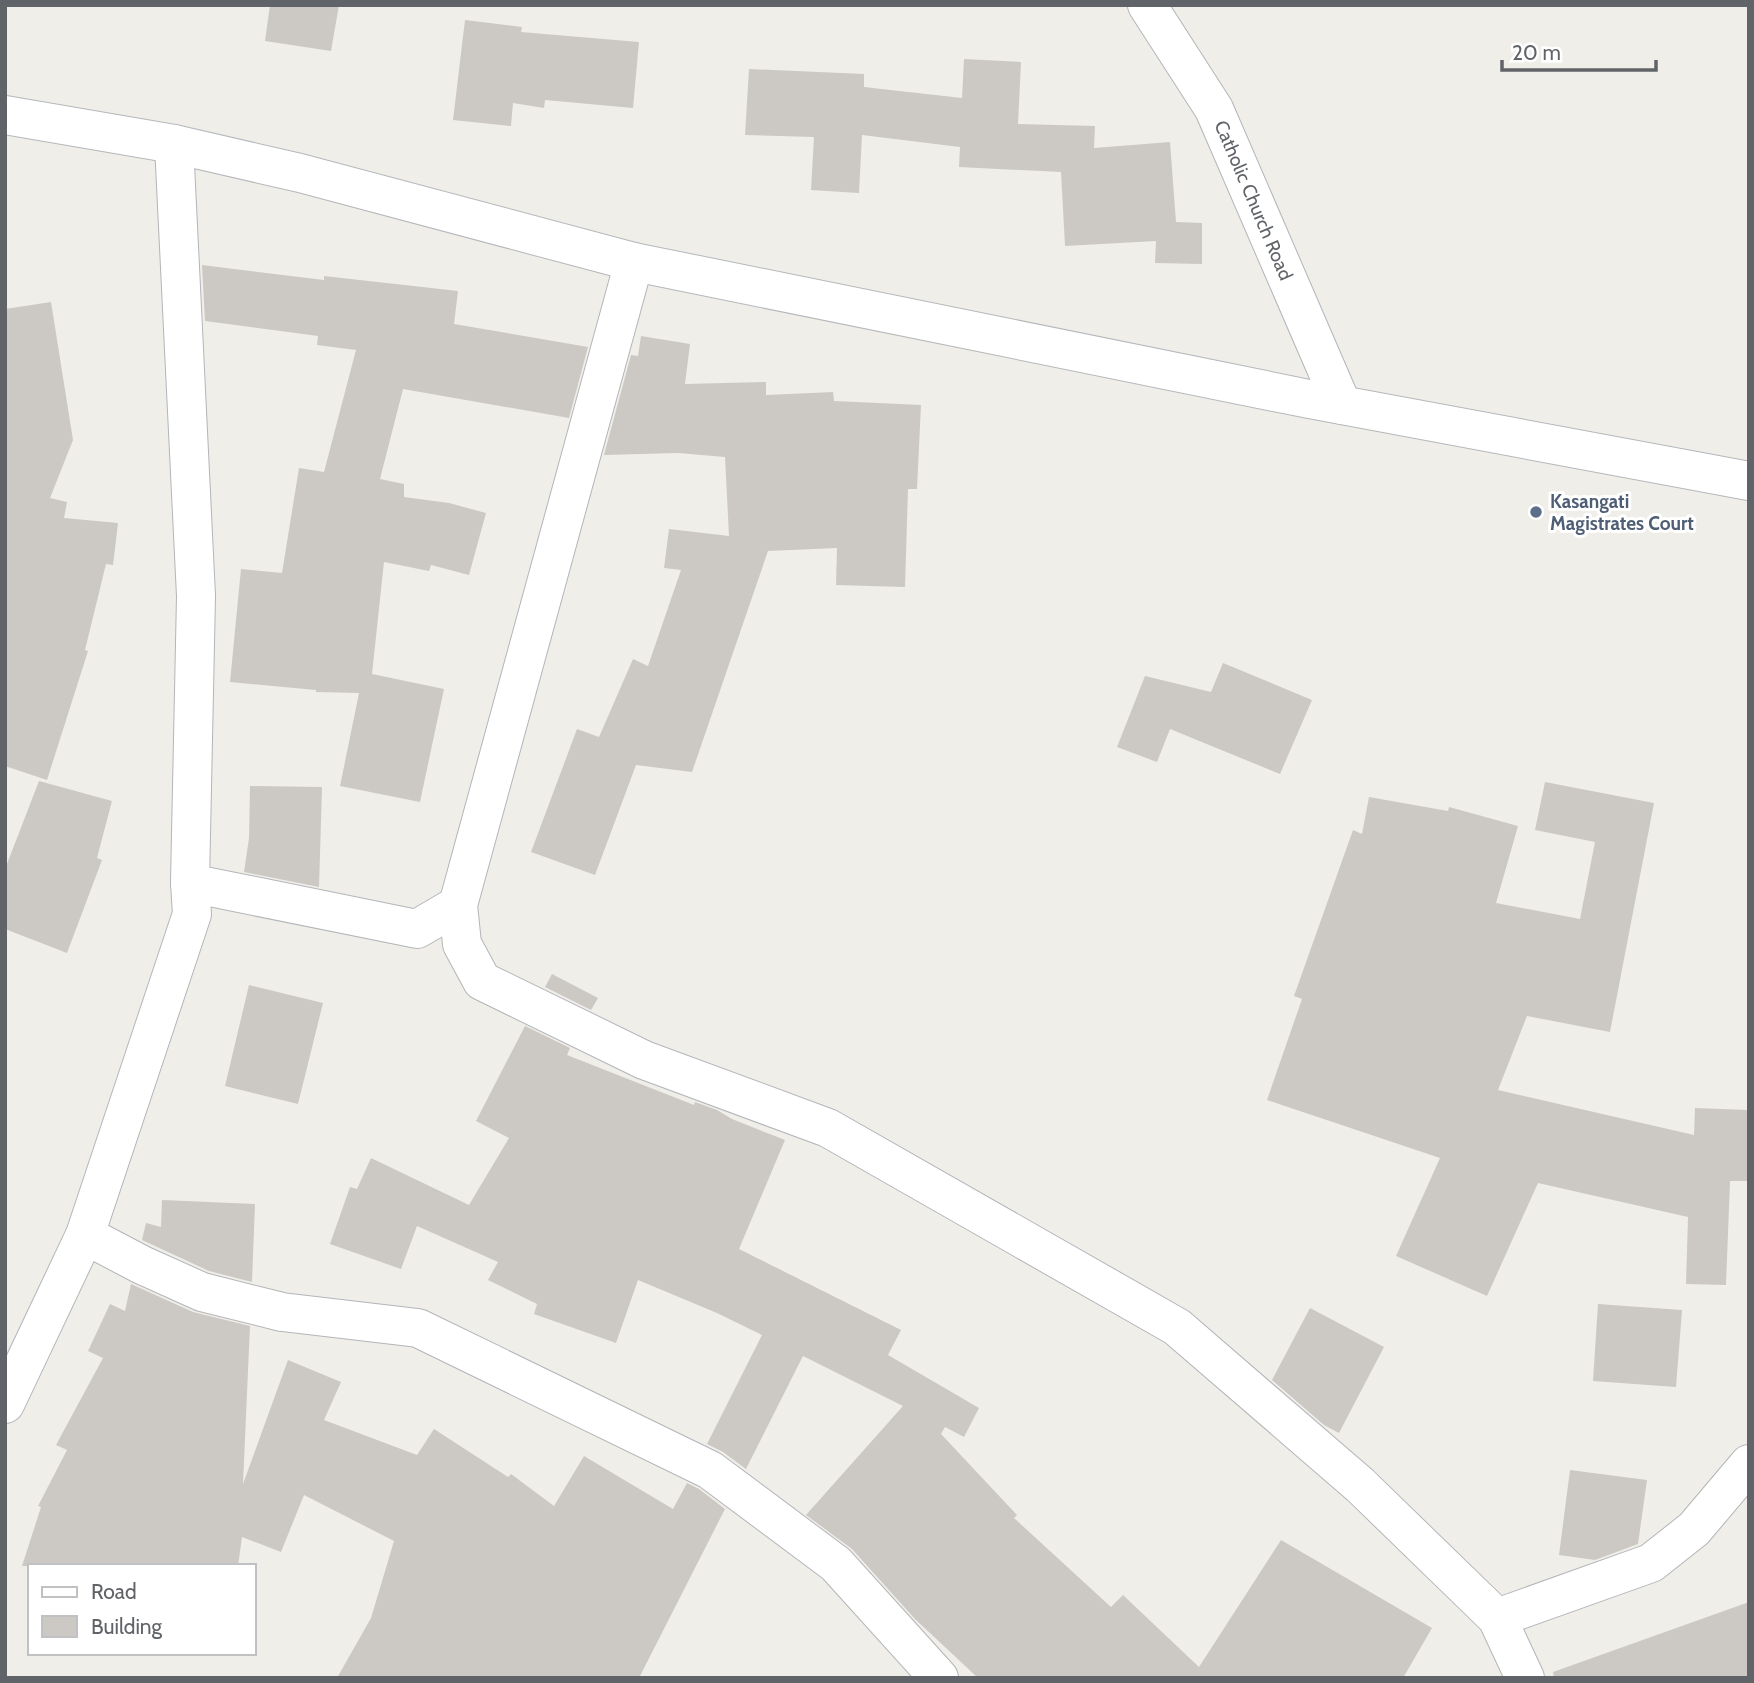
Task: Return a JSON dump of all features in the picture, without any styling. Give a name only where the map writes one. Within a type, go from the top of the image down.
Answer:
[{"type":"street","name":"Catholic Church Road","points":[[1147,5],[1214,109],[1342,405]]},
{"type":"street","points":[[5,115],[174,144],[300,173],[634,262],[1342,405],[1749,481]]},
{"type":"street","points":[[5,1404],[85,1235],[192,915],[190,883],[196,596],[174,144]]},
{"type":"street","points":[[634,262],[458,905],[462,944],[482,982],[644,1060],[828,1128],[1177,1327],[1360,1485],[1497,1618],[1525,1678]]},
{"type":"street","points":[[190,883],[417,929],[458,905]]},
{"type":"street","points":[[85,1235],[202,1292],[282,1311],[418,1328],[710,1470],[836,1564],[939,1678]]},
{"type":"street","points":[[1497,1618],[1651,1563],[1694,1529],[1749,1464]]},
{"type":"building","points":[[270,5],[339,5],[331,51],[265,41]]},
{"type":"building","points":[[465,20],[522,27],[521,32],[639,42],[633,108],[545,100],[544,108],[513,103],[511,126],[453,120]]},
{"type":"building","points":[[964,59],[1021,62],[1018,124],[1095,126],[1094,148],[1170,142],[1176,222],[1202,223],[1202,264],[1155,263],[1156,241],[1065,246],[1061,172],[959,167],[960,147],[862,135],[859,193],[811,190],[814,137],[745,135],[749,69],[864,74],[864,87],[962,98]]},
{"type":"building","points":[[202,265],[324,280],[324,276],[458,291],[454,324],[588,347],[569,418],[403,389],[380,479],[404,484],[404,497],[449,503],[486,513],[469,575],[431,565],[429,571],[384,562],[372,674],[444,689],[420,802],[340,786],[359,693],[316,692],[230,682],[241,569],[282,573],[299,468],[324,472],[356,350],[317,345],[318,336],[205,321]]},
{"type":"building","points":[[51,302],[73,440],[50,498],[67,502],[64,518],[118,523],[113,565],[106,564],[85,650],[88,651],[47,780],[5,766],[5,309]]},
{"type":"building","points":[[641,336],[690,344],[685,384],[766,382],[766,395],[833,392],[834,401],[921,405],[917,489],[908,489],[905,587],[836,585],[837,548],[768,551],[692,772],[636,765],[595,875],[531,852],[577,729],[599,737],[633,659],[648,666],[681,570],[664,568],[669,529],[729,536],[725,457],[678,453],[604,455],[631,355],[638,356]]},
{"type":"building","points":[[1223,663],[1312,700],[1280,774],[1170,729],[1157,762],[1117,747],[1145,676],[1211,692]]},
{"type":"building","points":[[39,781],[112,801],[97,858],[102,860],[67,953],[5,929],[5,869]]},
{"type":"building","points":[[1545,782],[1654,803],[1610,1032],[1527,1016],[1498,1090],[1694,1135],[1695,1108],[1749,1110],[1749,1181],[1730,1181],[1726,1285],[1686,1284],[1688,1217],[1538,1183],[1487,1296],[1396,1256],[1440,1158],[1267,1100],[1302,999],[1294,996],[1353,830],[1362,834],[1369,797],[1448,811],[1449,807],[1518,826],[1496,903],[1580,919],[1595,842],[1535,830]]},
{"type":"building","points":[[250,786],[322,787],[319,887],[244,872],[249,838]]},
{"type":"building","points":[[552,974],[598,998],[591,1010],[545,987]]},
{"type":"building","points":[[249,985],[323,1003],[298,1104],[225,1086]]},
{"type":"building","points":[[525,1026],[570,1048],[567,1055],[694,1105],[695,1102],[717,1110],[732,1119],[785,1140],[739,1249],[901,1330],[888,1355],[979,1408],[964,1437],[945,1427],[941,1434],[1017,1515],[1014,1518],[1111,1607],[1123,1595],[1199,1667],[1281,1540],[1432,1628],[1403,1678],[978,1678],[915,1619],[852,1549],[806,1515],[903,1406],[803,1356],[746,1469],[707,1444],[762,1335],[638,1280],[616,1343],[534,1314],[537,1304],[488,1280],[498,1262],[417,1226],[401,1269],[330,1244],[350,1187],[357,1189],[371,1158],[469,1205],[509,1138],[476,1121]]},
{"type":"building","points":[[162,1200],[255,1204],[252,1282],[209,1271],[142,1240],[146,1223],[161,1227]]},
{"type":"building","points":[[131,1284],[193,1312],[250,1326],[243,1484],[288,1360],[341,1382],[324,1420],[417,1455],[434,1429],[508,1477],[511,1474],[554,1506],[584,1456],[673,1509],[687,1483],[725,1509],[639,1678],[337,1678],[371,1618],[394,1541],[304,1495],[281,1552],[242,1537],[238,1564],[22,1566],[41,1507],[38,1506],[67,1450],[56,1445],[103,1358],[88,1351],[110,1304],[125,1311]]},
{"type":"building","points":[[1598,1304],[1682,1310],[1676,1387],[1593,1381]]},
{"type":"building","points":[[1310,1308],[1384,1347],[1339,1433],[1324,1425],[1272,1380]]},
{"type":"building","points":[[1570,1470],[1647,1480],[1638,1544],[1595,1560],[1559,1555]]},
{"type":"building","points":[[1749,1602],[1749,1678],[1554,1678],[1553,1672]]},
{"type":"place","name":"Kasangati Magistrates Court","points":[[1536,512]]}]
